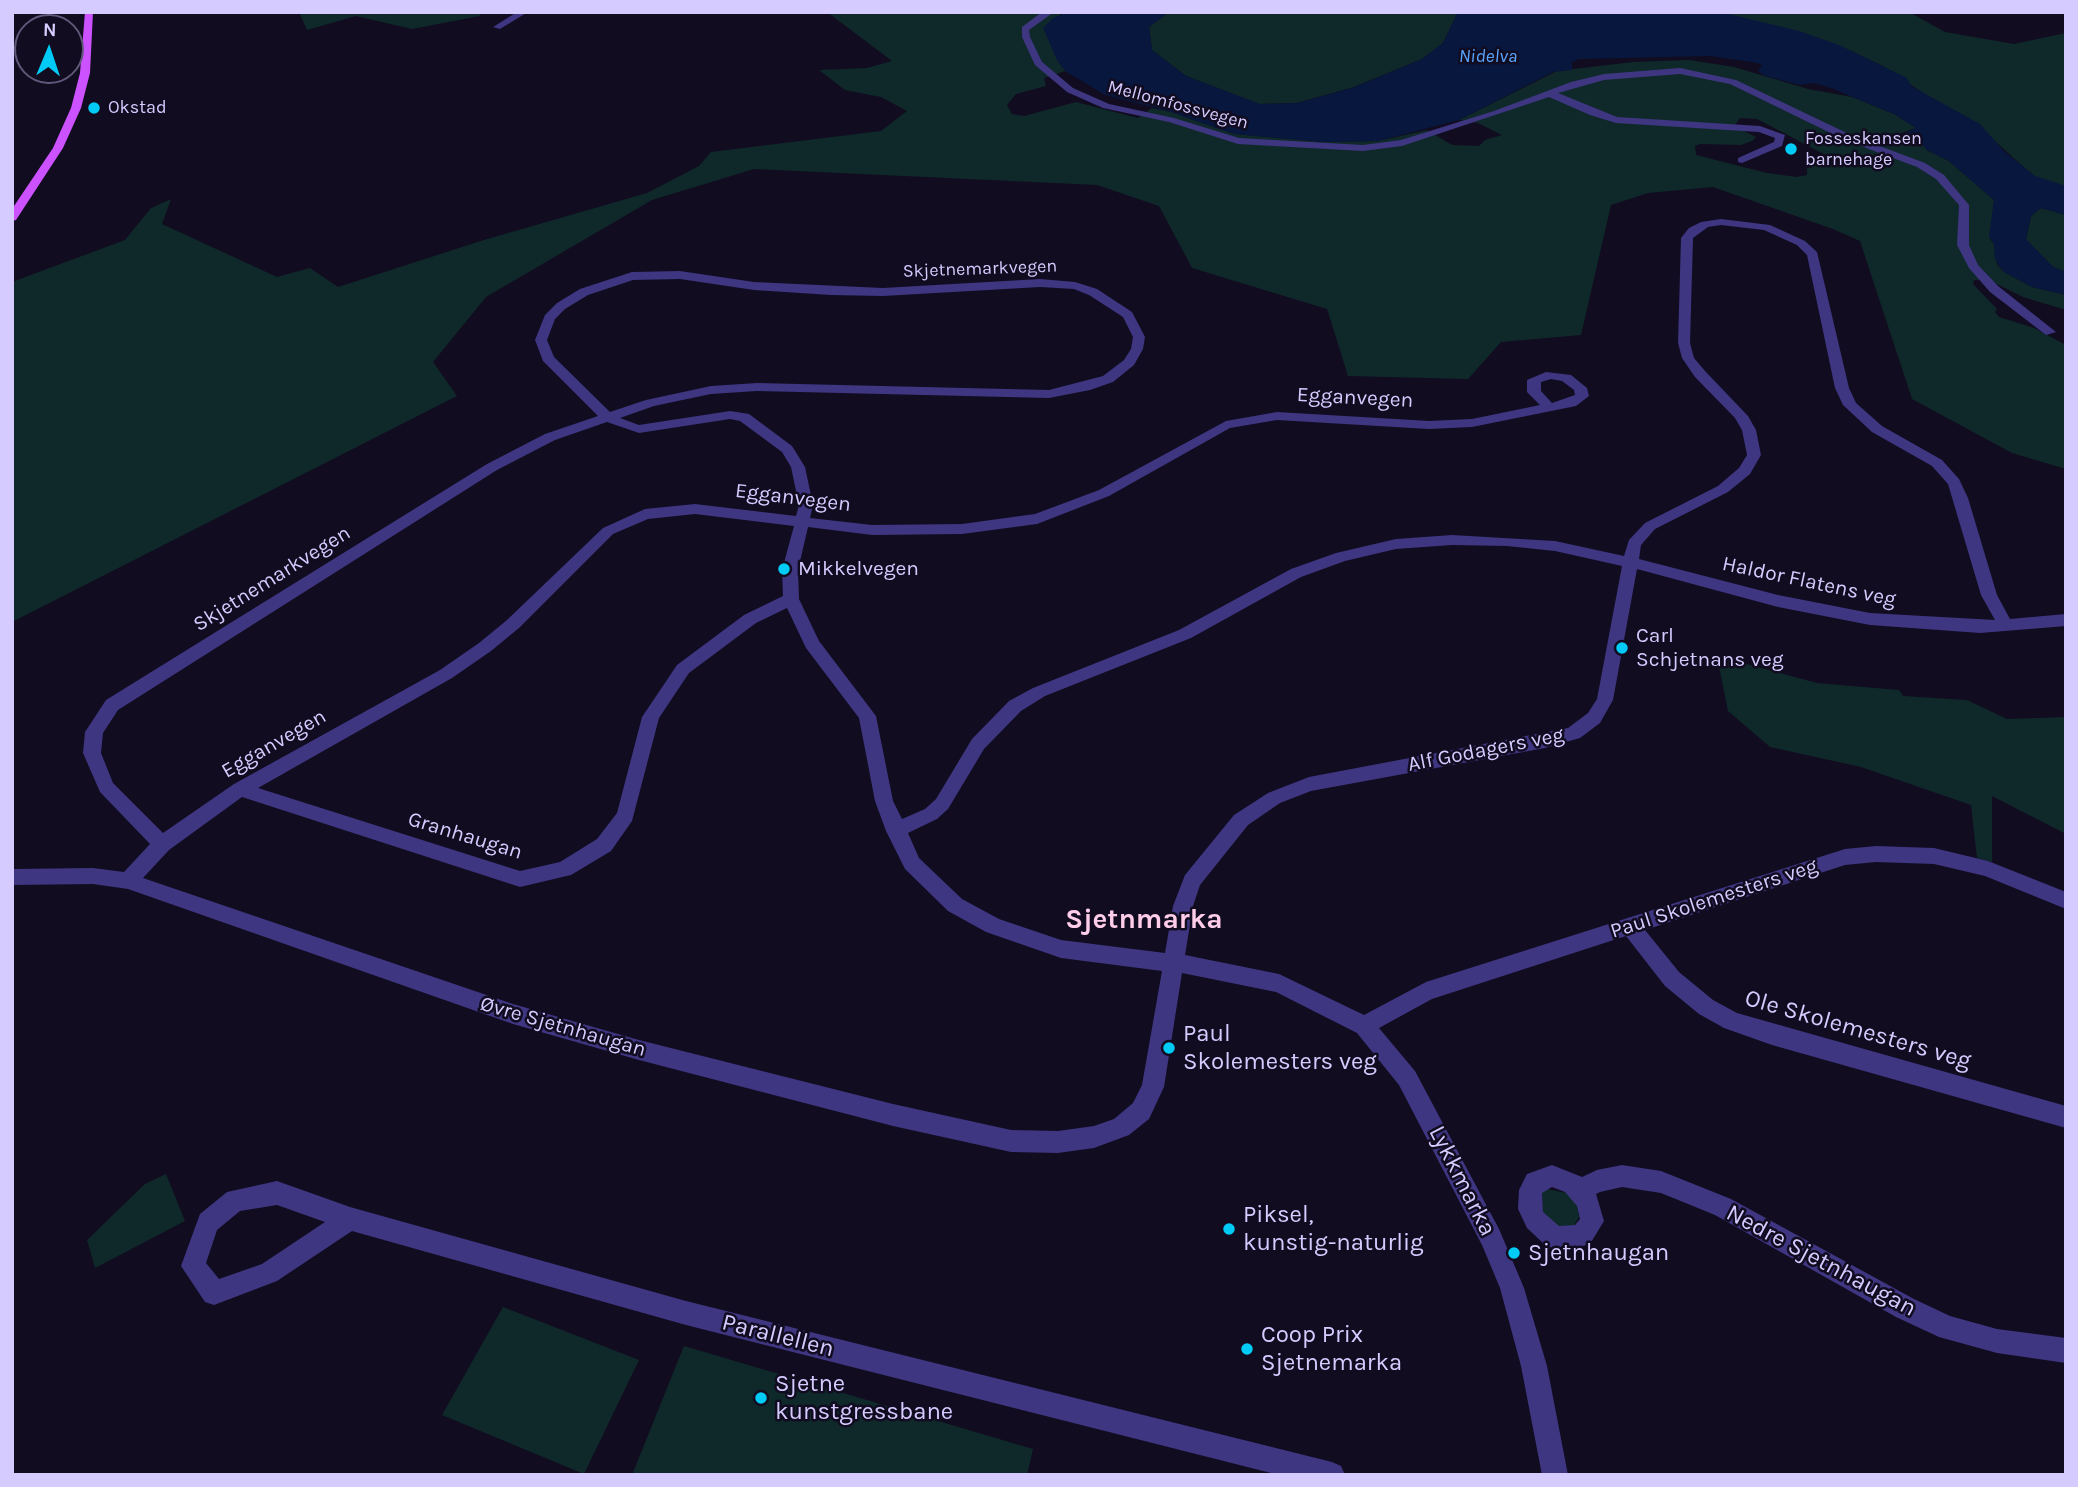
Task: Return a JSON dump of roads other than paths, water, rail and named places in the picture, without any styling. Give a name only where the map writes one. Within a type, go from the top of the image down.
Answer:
[{"type":"main road","points":[[12,218],[58,148],[76,108],[85,73],[89,12]]},
{"type":"street","points":[[496,27],[524,12]]},
{"type":"street","name":"Mellomfossvegen","points":[[1050,12],[1037,18],[1026,29],[1026,37],[1038,63],[1070,90],[1106,106],[1171,120],[1238,141],[1330,148],[1402,143],[1549,93],[1618,75],[1667,71],[1706,75],[1760,93],[1849,138],[1921,165],[1948,184],[1964,205],[1962,237],[1973,266],[1994,289],[2050,332]]},
{"type":"street","points":[[1549,93],[1593,113],[1616,120],[1760,129],[1781,137],[1777,144],[1742,160]]},
{"type":"street","name":"Alf Godagers veg","points":[[1121,1127],[1141,1111],[1153,1087],[1172,963],[1183,906],[1192,881],[1241,820],[1274,799],[1309,784],[1545,741],[1574,733],[1594,718],[1605,700],[1634,544],[1650,527],[1723,489],[1745,471],[1754,455],[1749,430],[1741,416],[1688,358],[1684,343],[1687,238],[1693,230],[1705,224],[1743,222],[1783,233],[1814,254],[1842,388],[1850,405],[1877,429],[1924,453],[1954,482],[1959,491],[1989,595],[2006,626]]},
{"type":"street","name":"Skjetnemarkvegen","points":[[162,844],[106,787],[92,753],[94,732],[112,705],[492,467],[550,437],[682,395],[757,387],[1001,394],[1070,392],[1108,379],[1129,362],[1137,349],[1139,337],[1128,315],[1119,306],[1075,286],[1025,284],[883,292],[831,292],[754,286],[680,275],[632,276],[577,296],[549,318],[541,334],[542,349],[548,358],[608,417]]},
{"type":"street","name":"Egganvegen","points":[[128,881],[162,844],[240,789],[456,667],[513,624],[608,531],[626,521],[678,509],[872,530],[962,529],[1037,519],[1104,493],[1226,425],[1277,416],[1440,424],[1472,423],[1549,407]]},
{"type":"street","points":[[608,417],[639,429],[713,416],[744,417],[769,432],[787,449],[798,467],[806,505],[790,570],[792,599],[812,644],[867,716],[884,801],[895,831],[912,863],[928,882],[955,905],[993,926],[1061,949],[1172,963],[1279,983],[1364,1026]]},
{"type":"street","points":[[895,831],[931,814],[942,804],[978,744],[1015,706],[1039,692],[1185,634],[1297,573],[1341,556],[1396,544],[1452,540],[1507,541],[1555,546],[1630,562]]},
{"type":"street","name":"Haldor Flatens veg","points":[[1630,562],[1778,601],[1870,619],[1949,626],[2006,626],[2066,620]]},
{"type":"street","name":"Granhaugan","points":[[240,789],[520,879],[564,869],[604,845],[625,816],[651,717],[683,669],[750,619],[792,599]]},
{"type":"street","name":"Paul Skolemesters veg","points":[[1364,1026],[1426,991],[1845,857],[1876,854],[1934,856],[1988,869],[2066,901]]},
{"type":"street","name":"Øvre Sjetnhaugan","points":[[12,877],[93,876],[128,881],[513,1014],[639,1050],[879,1112],[1011,1141],[1058,1142],[1094,1137],[1121,1127]]},
{"type":"street","name":"Ole Skolemesters veg","points":[[1630,926],[1672,979],[1706,1007],[1731,1021],[1772,1035],[2066,1116]]},
{"type":"street","name":"Lykkmarka","points":[[1364,1026],[1407,1078],[1491,1237],[1512,1289],[1534,1366],[1555,1475]]},
{"type":"street","name":"Nedre Sjetnhaugan","points":[[1581,1190],[1597,1181],[1622,1176],[1661,1182],[1723,1207],[1905,1308],[1948,1328],[1997,1341],[2066,1350]]},
{"type":"street","name":"Parallellen","points":[[350,1219],[269,1273],[214,1293],[193,1266],[208,1222],[235,1200],[276,1193],[350,1219],[686,1313],[1332,1475]]},
{"type":"water","name":"Nidelva","points":[[1068,12],[1169,12],[1149,27],[1152,50],[1186,76],[1260,104],[1298,103],[1355,87],[1422,59],[1443,43],[1458,12],[1720,12],[1799,31],[1839,45],[1907,78],[1911,86],[1980,124],[2004,151],[2035,176],[2066,186],[2066,215],[2041,208],[2031,216],[2026,239],[2053,267],[2066,272],[2066,295],[2032,287],[2004,272],[1995,259],[1994,244],[1989,236],[1994,200],[1949,161],[1927,150],[1920,142],[1901,140],[1898,136],[1916,128],[1894,114],[1826,86],[1812,83],[1800,85],[1765,76],[1758,71],[1762,66],[1758,63],[1710,56],[1579,59],[1572,62],[1572,70],[1553,72],[1459,120],[1378,141],[1324,142],[1234,134],[1171,112],[1105,95],[1065,71],[1057,60],[1043,28],[1053,18]]},
{"type":"place","name":"Okstad","points":[[94,108]]},
{"type":"place","name":"Fosseskansen barnehage","points":[[1791,149]]},
{"type":"place","name":"Mikkelvegen","points":[[784,569]]},
{"type":"place","name":"Carl Schjetnans veg","points":[[1622,648]]},
{"type":"place","name":"Paul Skolemesters veg","points":[[1169,1048]]},
{"type":"place","name":"Piksel, kunstig-naturlig","points":[[1229,1229]]},
{"type":"place","name":"Sjetnhaugan","points":[[1514,1253]]},
{"type":"place","name":"Coop Prix Sjetnemarka","points":[[1247,1349]]},
{"type":"place","name":"Sjetne kunstgressbane","points":[[761,1398]]},
{"type":"district","name":"Sjetnmarka","points":[[1144,920]]}]
